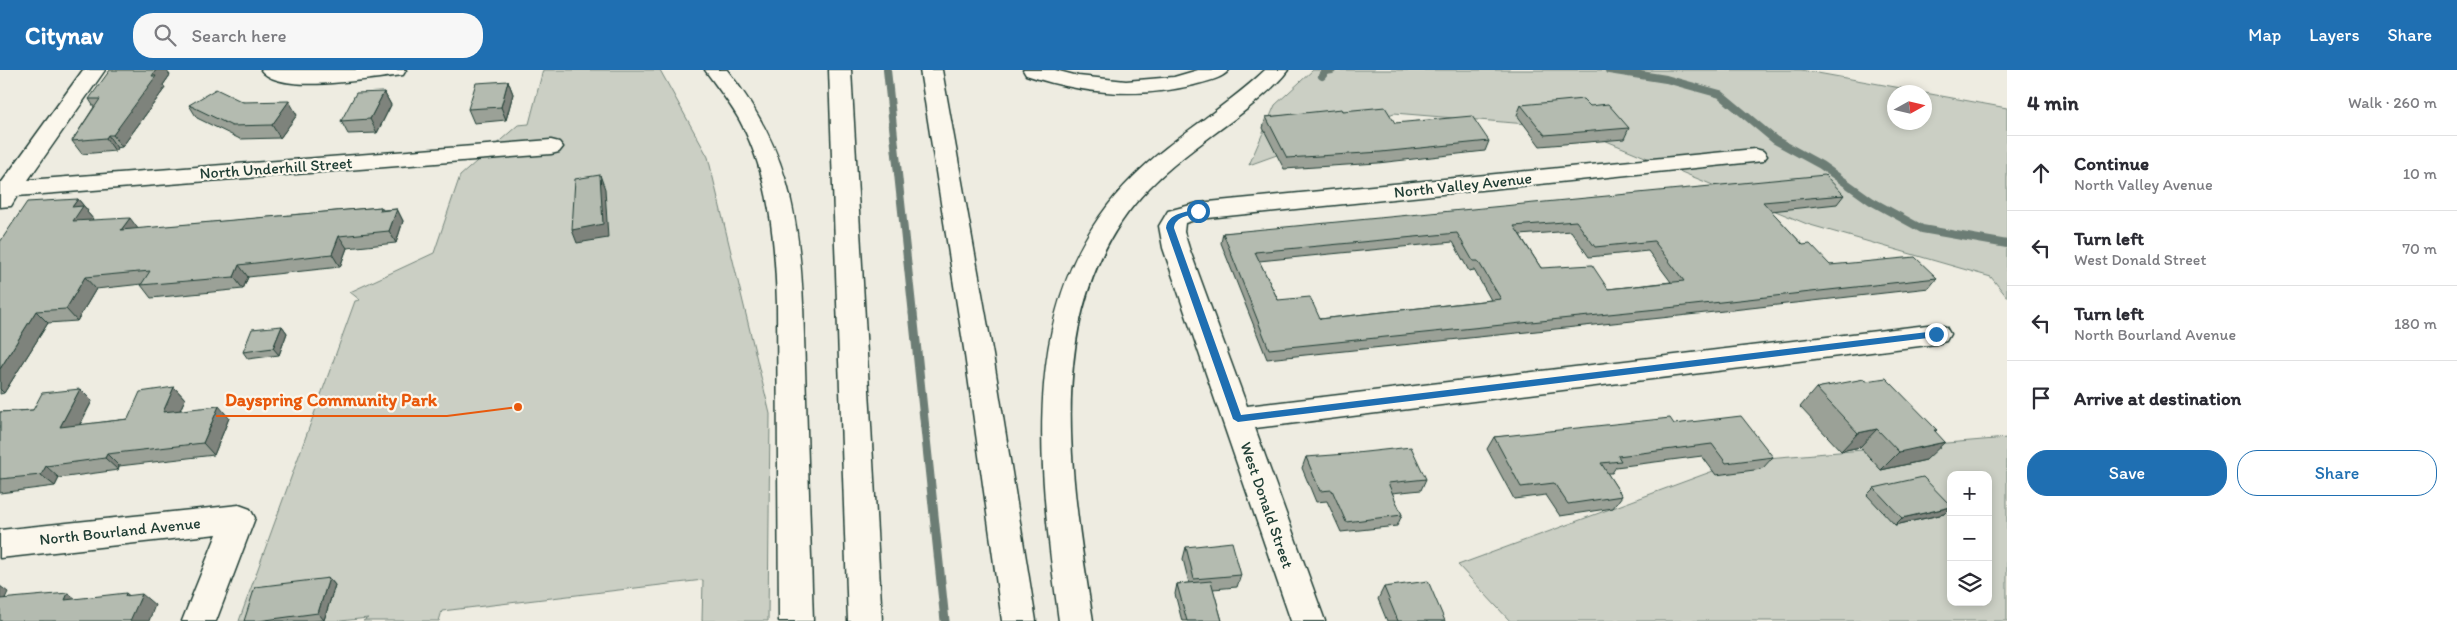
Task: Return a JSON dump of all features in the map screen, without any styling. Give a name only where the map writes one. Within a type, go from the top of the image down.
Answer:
[{"type":"main road","points":[[3,194],[94,70]]},
{"type":"main road","points":[[272,70],[284,77],[301,78],[395,70]]},
{"type":"main road","points":[[716,70],[745,112],[759,138],[774,177],[781,207],[790,316],[796,621]]},
{"type":"main road","points":[[821,70],[855,396]]},
{"type":"main road","points":[[840,70],[865,621]]},
{"type":"main road","points":[[931,70],[979,356],[1019,621]]},
{"type":"main road","points":[[1034,70],[1086,83],[1141,86],[1179,81],[1218,70]]},
{"type":"main road","points":[[1076,621],[1060,497],[1057,422],[1063,340],[1081,268],[1110,217],[1140,183],[1277,70]]},
{"type":"main road","name":"North Underhill Street","points":[[3,194],[551,147]]},
{"type":"main road","name":"North Valley Avenue","points":[[1173,220],[1182,214],[1198,211],[1755,156]]},
{"type":"main road","name":"West Donald Street","points":[[1173,220],[1170,228],[1171,234],[1308,621]]},
{"type":"main road","points":[[1238,419],[1936,334]]},
{"type":"main road","name":"North Bourland Avenue","points":[[0,544],[239,518],[199,621]]},
{"type":"shaded area","points":[[543,70],[660,70],[708,157],[770,414],[768,621],[702,621],[703,580],[442,611],[439,621],[363,621],[368,618],[341,621],[239,621],[355,301],[360,300],[350,292],[434,253],[460,176],[518,125],[529,124]]},
{"type":"shaded area","points":[[1313,70],[1801,70],[1887,86],[1887,130],[1932,130],[1932,94],[2007,108],[2007,297],[1991,277],[1807,224],[1575,128],[1394,113],[1249,165],[1275,105]]},
{"type":"shaded area","points":[[2007,438],[2007,621],[1510,621],[1458,565],[1743,460]]},
{"type":"building","points":[[110,70],[156,70],[152,76],[156,76],[113,135],[108,135],[106,138],[72,141],[100,99],[89,99]]},
{"type":"building","points":[[508,81],[501,107],[468,109],[476,83]]},
{"type":"building","points":[[216,89],[243,102],[289,101],[272,125],[232,126],[189,105]]},
{"type":"building","points":[[384,92],[370,119],[341,121],[356,93]]},
{"type":"building","points":[[1583,99],[1590,106],[1608,104],[1629,128],[1545,135],[1521,105]]},
{"type":"building","points":[[1385,107],[1395,123],[1472,116],[1489,141],[1381,152],[1287,158],[1266,117],[1342,109],[1343,111]]},
{"type":"building","points":[[600,175],[603,224],[572,230],[575,179]]},
{"type":"building","points":[[1825,175],[1844,195],[1763,202],[1803,245],[1810,244],[1830,265],[1915,257],[1937,278],[1269,349],[1223,233]],"holes":[[[1576,221],[1595,247],[1654,241],[1684,281],[1608,289],[1592,265],[1541,268],[1514,226]],[[1457,233],[1473,261],[1478,261],[1501,299],[1320,319],[1310,297],[1278,300],[1255,252]]]},
{"type":"building","points":[[78,199],[72,207],[83,206],[73,221],[130,218],[121,230],[381,207],[380,211],[397,209],[389,231],[339,236],[332,254],[239,265],[234,277],[141,285],[150,271],[85,277],[66,309],[36,311],[0,369],[0,242],[27,202]]},
{"type":"building","points":[[282,326],[273,348],[243,352],[252,329]]},
{"type":"building","points":[[1886,378],[1937,430],[1934,430],[1945,442],[1899,452],[1877,429],[1858,433],[1816,388],[1864,379],[1866,381]]},
{"type":"building","points":[[174,387],[163,412],[219,406],[203,443],[107,454],[105,458],[46,466],[41,475],[0,479],[0,412],[33,410],[42,393],[80,389],[60,427],[128,419],[140,392]]},
{"type":"building","points":[[1741,416],[1773,457],[1726,463],[1712,444],[1618,456],[1621,461],[1601,463],[1622,496],[1568,504],[1554,483],[1521,487],[1494,437],[1670,418],[1674,424]]},
{"type":"building","points":[[1411,447],[1426,479],[1388,483],[1402,515],[1346,522],[1332,490],[1320,491],[1306,457],[1347,454]]},
{"type":"building","points":[[1923,477],[1947,502],[1947,508],[1902,518],[1874,488]]},
{"type":"building","points":[[1232,542],[1241,575],[1194,579],[1186,547]]},
{"type":"building","points":[[329,578],[318,613],[258,621],[244,621],[255,587]]},
{"type":"building","points":[[1211,581],[1222,621],[1187,621],[1177,584]]},
{"type":"building","points":[[1428,581],[1445,621],[1398,621],[1384,587]]},
{"type":"building","points":[[68,593],[65,600],[126,593],[125,596],[142,594],[130,621],[0,621],[0,599]]},
{"type":"waterway","points":[[887,70],[913,315]]},
{"type":"waterway","points":[[1322,76],[1326,71],[1332,70]]},
{"type":"waterway","points":[[1609,70],[1666,79],[1720,94],[1775,140],[1821,165],[1871,201],[1922,229],[2007,244]]},
{"type":"waterway","points":[[913,313],[945,621]]},
{"type":"place","name":"Dayspring Community Park","points":[[518,407]]},
{"type":"route","points":[[1198,211],[1182,214],[1173,220],[1170,228],[1171,234],[1238,419],[1936,334]]}]
